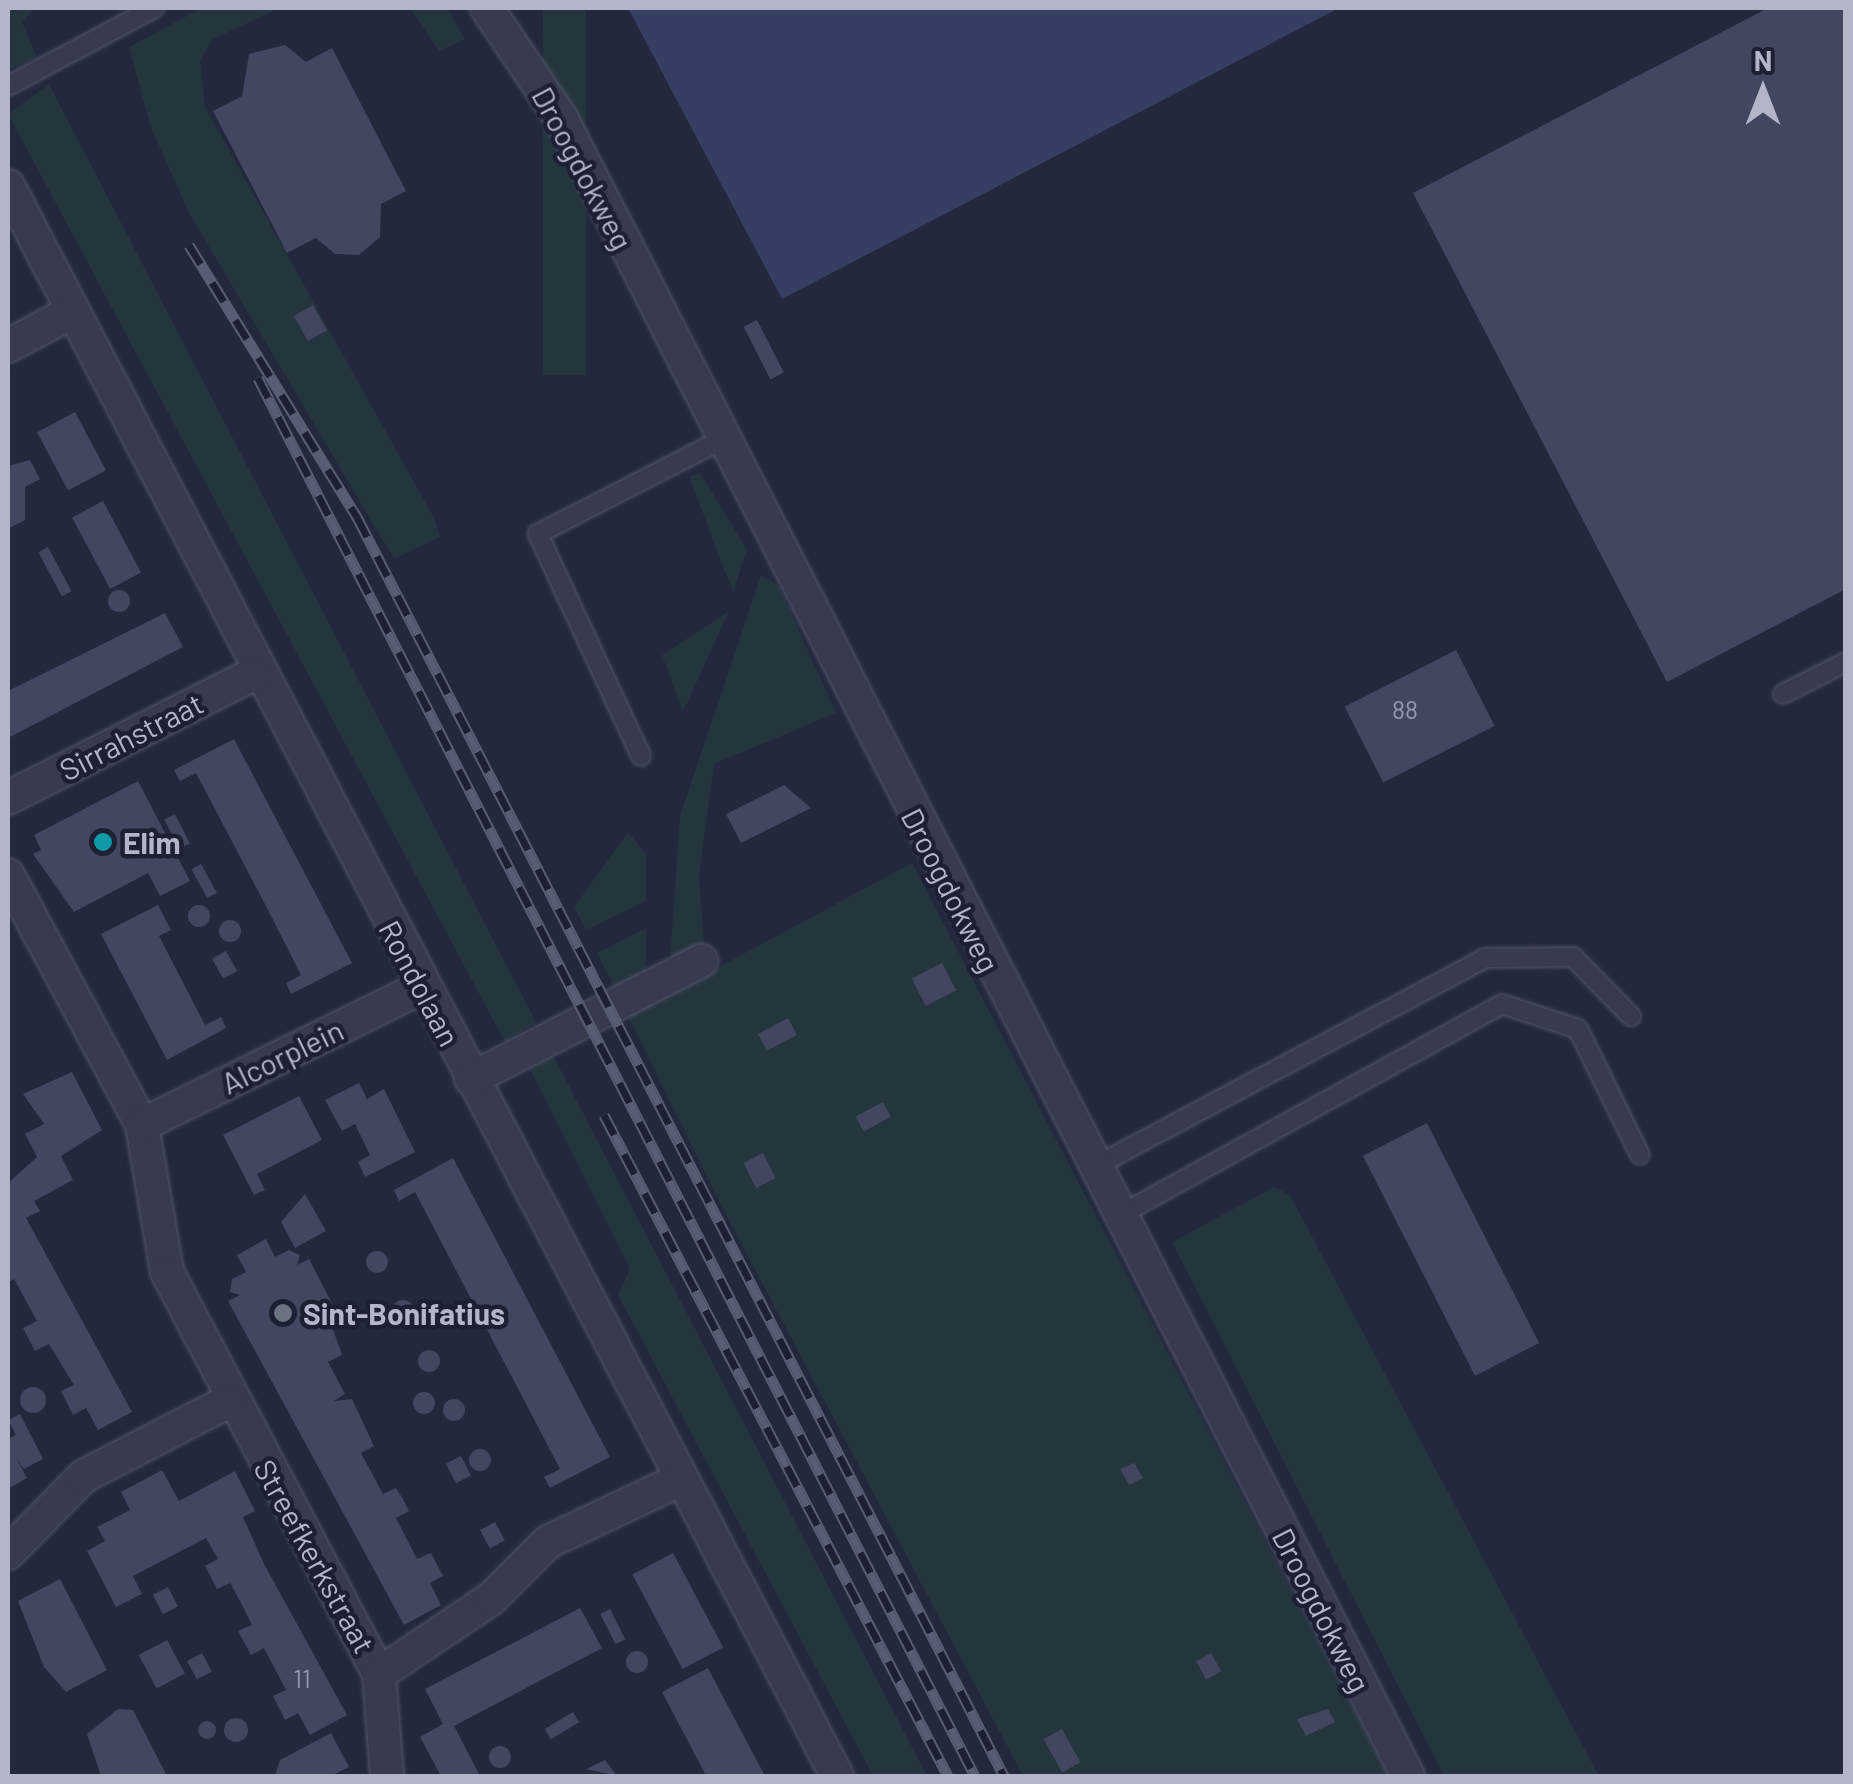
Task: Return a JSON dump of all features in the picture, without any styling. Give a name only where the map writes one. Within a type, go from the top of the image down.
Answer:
[{"type":"street","name":"Droogdokweg","points":[[487,8],[561,118],[721,440],[1408,1776]]},
{"type":"street","name":"Rondolaan","points":[[8,186],[255,673],[837,1776]]},
{"type":"street","points":[[8,346],[72,312]]},
{"type":"street","name":"Sirrahstraat","points":[[8,798],[255,673]]},
{"type":"street","points":[[8,875],[142,1125],[166,1272],[229,1400],[84,1476],[8,1552]]},
{"type":"street","points":[[470,1079],[702,961]]},
{"type":"street","name":"Alcorplein","points":[[142,1125],[422,987]]},
{"type":"street","name":"Streefkerkstraat","points":[[229,1400],[380,1674],[387,1776]]},
{"type":"street","points":[[380,1674],[492,1598],[548,1542],[681,1479]]},
{"type":"lane","points":[[8,86],[154,8]]},
{"type":"lane","points":[[641,756],[538,534],[721,440]]},
{"type":"lane","points":[[1783,694],[1846,662]]},
{"type":"lane","points":[[1094,1167],[1484,958],[1573,957],[1631,1016]]},
{"type":"lane","points":[[1120,1216],[1502,1004],[1578,1029],[1640,1154]]},
{"type":"shaded area","points":[[8,8],[35,8],[22,22],[37,58],[8,69]]},
{"type":"shaded area","points":[[202,8],[280,8],[213,39],[200,61],[205,107],[434,518],[440,537],[394,559],[189,213],[151,128],[129,47]]},
{"type":"shaded area","points":[[410,8],[447,8],[465,39],[439,51]]},
{"type":"shaded area","points":[[543,8],[586,8],[586,375],[543,375]]},
{"type":"shaded area","points":[[49,84],[536,1022],[505,1042],[8,114]]},
{"type":"shaded area","points":[[700,473],[747,549],[733,593],[689,476]]},
{"type":"shaded area","points":[[761,575],[779,586],[836,713],[714,764],[699,875],[704,943],[670,959],[680,816]]},
{"type":"shaded area","points":[[729,611],[683,712],[662,655]]},
{"type":"shaded area","points":[[628,832],[646,854],[646,901],[586,930],[574,907]]},
{"type":"shaded area","points":[[912,863],[1388,1776],[1023,1776],[724,1211],[628,1016]]},
{"type":"shaded area","points":[[646,928],[646,977],[616,992],[597,953]]},
{"type":"shaded area","points":[[553,1055],[927,1776],[873,1776],[618,1295],[630,1269],[530,1069]]},
{"type":"shaded area","points":[[1274,1187],[1290,1195],[1599,1776],[1444,1776],[1172,1242]]},
{"type":"water","points":[[628,8],[1339,8],[782,299]]},
{"type":"building","points":[[1768,8],[1846,8],[1846,589],[1667,682],[1413,193]]},
{"type":"building","points":[[285,45],[306,62],[332,48],[406,191],[381,204],[380,237],[359,255],[335,254],[316,238],[287,253],[213,111],[242,96],[249,54]]},
{"type":"building","points":[[313,305],[327,330],[308,341],[294,316]]},
{"type":"building","points":[[757,320],[784,373],[770,379],[744,327]]},
{"type":"building","points":[[75,412],[106,470],[68,490],[37,432]]},
{"type":"building","points":[[30,460],[40,479],[25,487],[25,520],[8,529],[8,466]]},
{"type":"building","points":[[103,501],[141,573],[110,589],[72,517]]},
{"type":"building","points":[[48,547],[71,591],[62,596],[38,552]]},
{"type":"building","points":[[119,590],[127,593],[127,609],[119,612],[111,609],[108,601],[111,593]]},
{"type":"building","points":[[165,613],[183,647],[8,738],[8,691]]},
{"type":"building","points":[[1456,650],[1495,726],[1383,782],[1345,707]]},
{"type":"building","points":[[234,739],[352,963],[291,994],[286,983],[301,975],[268,910],[196,773],[180,781],[174,770]]},
{"type":"building","name":"Elim","points":[[138,781],[190,881],[160,896],[148,873],[74,912],[33,854],[41,850],[34,835]]},
{"type":"building","points":[[784,785],[811,808],[741,843],[726,814]]},
{"type":"building","points":[[175,814],[190,843],[179,849],[164,819]]},
{"type":"building","points":[[201,864],[217,893],[207,898],[191,869]]},
{"type":"building","points":[[158,905],[171,930],[159,936],[205,1025],[221,1017],[226,1028],[167,1060],[101,934]]},
{"type":"building","points":[[199,905],[210,916],[199,927],[188,916]]},
{"type":"building","points":[[230,920],[238,923],[238,939],[230,942],[222,939],[219,931],[222,923]]},
{"type":"building","points":[[226,951],[237,971],[223,979],[212,959]]},
{"type":"building","points":[[942,963],[956,991],[926,1006],[912,978]]},
{"type":"building","points":[[788,1018],[797,1035],[767,1051],[758,1034]]},
{"type":"building","points":[[72,1072],[102,1130],[61,1156],[73,1180],[34,1201],[40,1211],[26,1218],[132,1412],[98,1430],[86,1408],[73,1415],[61,1391],[74,1385],[49,1344],[35,1351],[23,1328],[37,1321],[14,1279],[8,1283],[8,1183],[37,1157],[25,1134],[44,1124],[23,1094]]},
{"type":"building","points":[[359,1083],[367,1099],[384,1089],[415,1152],[365,1177],[358,1162],[370,1155],[355,1124],[342,1131],[325,1100]]},
{"type":"building","points":[[299,1096],[322,1140],[257,1174],[265,1190],[254,1195],[223,1135]]},
{"type":"building","points":[[883,1102],[891,1117],[864,1132],[856,1117]]},
{"type":"building","points":[[1427,1123],[1539,1343],[1475,1376],[1363,1156]]},
{"type":"building","points":[[763,1153],[776,1178],[756,1188],[743,1163]]},
{"type":"building","points":[[453,1158],[610,1457],[550,1488],[544,1477],[560,1469],[526,1404],[415,1192],[399,1201],[394,1190]]},
{"type":"building","points":[[305,1194],[326,1231],[295,1248],[281,1222]]},
{"type":"building","points":[[266,1239],[275,1257],[289,1250],[300,1255],[297,1265],[309,1259],[336,1311],[328,1315],[342,1355],[328,1362],[345,1394],[334,1401],[352,1399],[374,1446],[361,1453],[383,1494],[396,1488],[403,1499],[409,1511],[396,1518],[417,1559],[431,1553],[443,1576],[430,1583],[441,1605],[404,1625],[228,1301],[240,1295],[230,1292],[232,1279],[246,1272],[237,1255]]},
{"type":"building","points":[[377,1251],[385,1254],[385,1270],[377,1273],[369,1270],[366,1262],[369,1254]]},
{"type":"building","points":[[403,1300],[411,1303],[411,1319],[403,1322],[395,1319],[392,1311],[395,1303]]},
{"type":"building","points":[[429,1350],[437,1353],[437,1369],[429,1372],[421,1369],[418,1361],[421,1353]]},
{"type":"building","points":[[33,1387],[42,1391],[46,1400],[42,1409],[33,1413],[24,1409],[20,1400],[24,1391]]},
{"type":"building","points":[[424,1392],[432,1395],[432,1411],[424,1414],[416,1411],[413,1403],[416,1395]]},
{"type":"building","points":[[454,1399],[462,1402],[462,1418],[454,1421],[446,1418],[443,1410],[446,1402]]},
{"type":"building","points":[[20,1414],[43,1459],[24,1469],[17,1459],[27,1478],[8,1489],[8,1439],[16,1435],[8,1420]]},
{"type":"building","points":[[480,1449],[488,1452],[488,1468],[480,1471],[472,1468],[469,1460],[472,1452]]},
{"type":"building","points":[[461,1456],[471,1476],[456,1483],[446,1464]]},
{"type":"building","points":[[1134,1463],[1143,1478],[1129,1485],[1120,1469]]},
{"type":"building","points":[[162,1470],[179,1501],[235,1471],[255,1511],[243,1517],[264,1564],[347,1715],[310,1735],[298,1713],[285,1720],[273,1696],[286,1690],[264,1648],[251,1655],[238,1631],[252,1625],[230,1583],[217,1589],[205,1566],[218,1559],[206,1538],[133,1576],[142,1594],[116,1607],[87,1551],[105,1541],[97,1527],[130,1510],[121,1492]]},
{"type":"building","points":[[495,1522],[505,1541],[490,1549],[480,1530]]},
{"type":"building","points":[[673,1553],[723,1647],[683,1669],[632,1575]]},
{"type":"building","points":[[60,1579],[107,1670],[66,1692],[44,1667],[18,1601]]},
{"type":"building","points":[[168,1587],[178,1607],[163,1614],[153,1595]]},
{"type":"building","points":[[580,1608],[602,1648],[454,1726],[479,1774],[441,1776],[420,1737],[443,1724],[425,1689]]},
{"type":"building","points":[[610,1609],[625,1639],[616,1644],[600,1614]]},
{"type":"building","points":[[167,1640],[185,1674],[157,1689],[139,1655]]},
{"type":"building","points":[[637,1651],[648,1662],[637,1673],[626,1662]]},
{"type":"building","points":[[202,1653],[212,1672],[197,1680],[187,1661]]},
{"type":"building","points":[[1211,1653],[1221,1671],[1206,1680],[1196,1661]]},
{"type":"building","points":[[708,1668],[765,1776],[706,1776],[662,1692]]},
{"type":"building","points":[[118,1709],[133,1710],[167,1776],[101,1776],[87,1734]]},
{"type":"building","points":[[1328,1709],[1335,1722],[1306,1736],[1297,1719]]},
{"type":"building","points":[[573,1712],[579,1722],[551,1739],[545,1729]]},
{"type":"building","points":[[236,1718],[245,1721],[245,1739],[236,1742],[227,1739],[224,1730],[227,1721]]},
{"type":"building","points":[[207,1721],[214,1723],[214,1737],[207,1739],[200,1737],[198,1730],[200,1723]]},
{"type":"building","points":[[1062,1729],[1080,1762],[1062,1772],[1044,1739]]},
{"type":"building","points":[[331,1733],[349,1767],[331,1776],[275,1776],[280,1760]]},
{"type":"building","points":[[500,1746],[508,1749],[508,1765],[500,1768],[492,1765],[489,1757],[492,1749]]},
{"type":"building","points":[[605,1760],[617,1776],[586,1769]]},
{"type":"railway","points":[[189,245],[357,517],[1004,1776]]},
{"type":"railway","points":[[258,378],[975,1776]]},
{"type":"railway","points":[[604,1115],[948,1776]]},
{"type":"place","name":"Elim","points":[[103,842]]},
{"type":"place","name":"Sint-Bonifatius","points":[[283,1313]]}]
